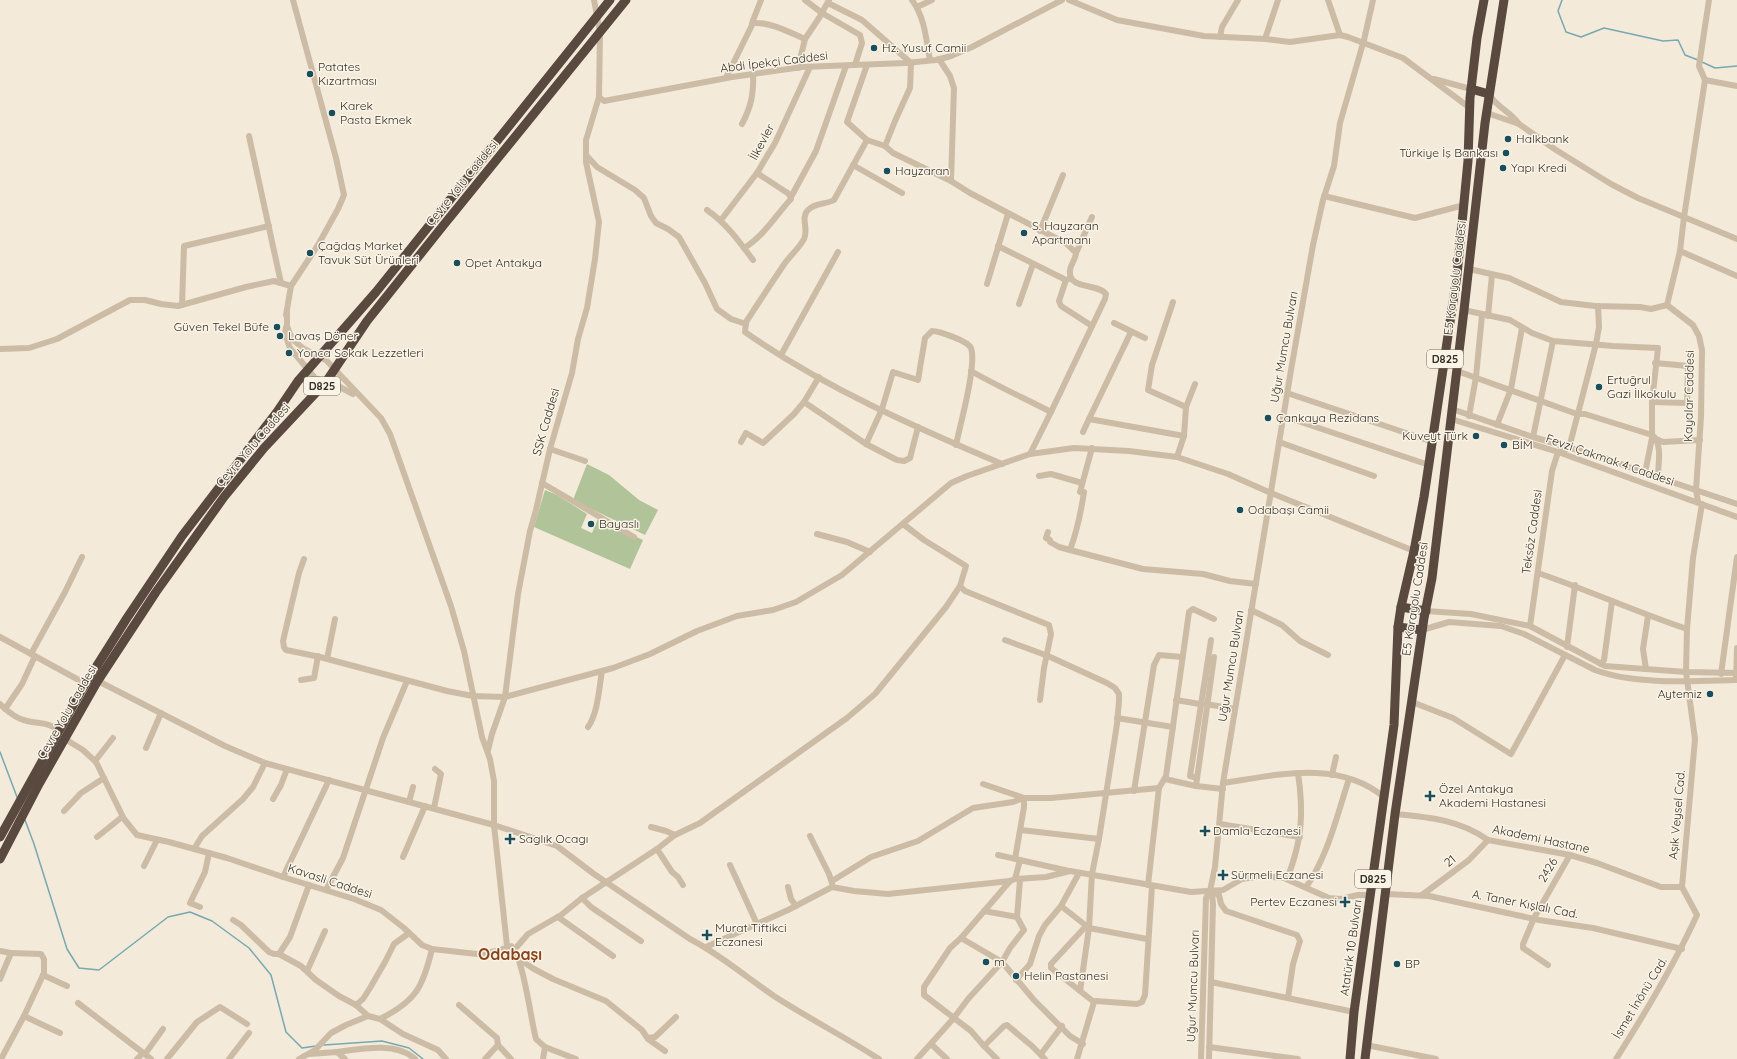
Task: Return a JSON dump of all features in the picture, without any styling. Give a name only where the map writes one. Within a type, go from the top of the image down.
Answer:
[{"type":"highway","name":"Çevre Yolu Caddesi","points":[[0,837],[86,684],[127,618],[182,536],[308,370],[376,292],[610,0]]},
{"type":"highway","name":"Çevre Yolu Caddesi","points":[[0,859],[39,784],[98,681],[156,592],[224,497],[264,448],[326,382],[367,321],[442,226],[626,0]]},
{"type":"highway","name":"E5 Karayolu Caddesi","points":[[1395,699],[1398,627],[1414,551],[1429,466],[1457,275],[1468,161],[1471,89],[1477,38],[1484,0]]},
{"type":"highway","name":"E5 Karayolu Caddesi","points":[[1412,702],[1422,630],[1432,578],[1489,94],[1504,0]]},
{"type":"highway","points":[[1471,89],[1489,94]]},
{"type":"highway","points":[[1470,108],[1487,113]]},
{"type":"highway","points":[[1401,607],[1426,610]]},
{"type":"highway","points":[[1398,627],[1422,630]]},
{"type":"highway","name":"Atatürk 10 Bulvarı","points":[[1350,1059],[1354,1012],[1394,725],[1395,699]]},
{"type":"highway","name":"D825","points":[[1365,1059],[1396,814],[1412,702]]},
{"type":"street","points":[[293,0],[336,158],[344,195],[318,245],[291,286],[286,313],[285,334],[290,348],[315,378],[348,391],[364,402]]},
{"type":"street","points":[[594,0],[600,32],[599,97]]},
{"type":"street","points":[[726,78],[752,23],[761,0]]},
{"type":"street","points":[[805,0],[822,13],[860,35],[862,43],[855,65]]},
{"type":"street","points":[[912,0],[917,7],[924,26],[930,60]]},
{"type":"street","points":[[917,7],[932,0]]},
{"type":"street","name":"Abdi İpekçi Caddesi","points":[[599,97],[604,101],[613,100],[726,78],[798,68],[911,63],[939,59],[951,56],[972,47],[1062,0]]},
{"type":"street","points":[[1069,0],[1117,20],[1176,32],[1220,38],[1265,39],[1290,42],[1340,35],[1364,42],[1403,58],[1470,108]]},
{"type":"street","points":[[1220,38],[1222,27],[1238,0]]},
{"type":"street","points":[[1265,39],[1278,0]]},
{"type":"street","points":[[1328,0],[1340,35]]},
{"type":"street","name":"Uğur Mumcu Bulvarı","points":[[1201,1059],[1206,898],[1210,891],[1220,824],[1223,786],[1251,610],[1287,393],[1314,245],[1324,196],[1334,166],[1340,123],[1364,42],[1373,0]]},
{"type":"street","points":[[1469,269],[1508,278],[1561,302],[1651,309],[1667,305],[1680,251],[1704,80],[1699,66],[1709,0]]},
{"type":"street","points":[[798,68],[804,39],[822,13],[828,1],[862,20],[911,63],[910,88],[885,146]]},
{"type":"street","points":[[752,23],[759,22],[777,27],[804,39]]},
{"type":"street","points":[[939,59],[950,76],[954,88],[951,181]]},
{"type":"street","points":[[867,65],[847,122],[867,140],[885,146],[893,153],[951,181],[970,194],[1067,244],[1076,253]]},
{"type":"street","points":[[744,248],[762,234],[792,199],[791,197],[816,151],[846,66]]},
{"type":"street","name":"İlkevler","points":[[721,220],[757,173],[775,143],[810,67]]},
{"type":"street","points":[[1422,73],[1438,81],[1471,89]]},
{"type":"street","points":[[742,124],[749,110],[754,90],[753,74]]},
{"type":"street","points":[[1704,80],[1737,86]]},
{"type":"street","points":[[1489,94],[1496,104],[1512,115],[1519,124]]},
{"type":"street","name":"SSK Caddesi","points":[[487,752],[505,697],[524,560],[550,449],[572,373],[595,259],[599,222],[586,155],[586,140],[599,97]]},
{"type":"street","points":[[1487,113],[1519,124],[1556,150],[1610,184],[1638,198],[1737,239]]},
{"type":"street","points":[[249,136],[281,283]]},
{"type":"street","points":[[867,140],[834,200],[828,203],[818,204],[807,211],[804,218],[806,231],[804,239],[786,261],[746,324],[745,332],[780,355],[882,410],[956,445],[1002,464]]},
{"type":"street","points":[[586,155],[597,167],[635,190],[644,198],[651,216],[656,223],[679,237],[705,283],[717,309],[731,319],[746,324]]},
{"type":"street","points":[[853,165],[902,193]]},
{"type":"street","points":[[757,173],[789,194],[791,197]]},
{"type":"street","points":[[1040,231],[1063,175]]},
{"type":"street","points":[[1324,196],[1415,218],[1464,205]]},
{"type":"street","points":[[707,210],[721,220],[753,260]]},
{"type":"street","points":[[987,284],[1008,214]]},
{"type":"street","points":[[1092,217],[1076,253],[1059,301],[1061,306],[1092,326]]},
{"type":"street","points":[[182,304],[184,246],[269,226]]},
{"type":"street","points":[[998,246],[1033,264],[1078,284],[1101,289],[1106,294],[1105,299],[1030,454]]},
{"type":"street","points":[[1680,251],[1737,276]]},
{"type":"street","points":[[780,355],[838,252]]},
{"type":"street","points":[[1020,304],[1033,264]]},
{"type":"street","points":[[1469,416],[1492,275]]},
{"type":"street","points":[[0,349],[29,348],[50,342],[130,300],[145,300],[178,306],[246,287],[274,281],[291,286]]},
{"type":"street","points":[[1173,302],[1152,365],[1148,390],[1186,407]]},
{"type":"street","name":"Kayalar Caddesi","points":[[1667,305],[1693,325],[1699,336],[1702,350],[1703,372],[1696,490],[1700,503],[1693,558],[1687,630],[1686,676]]},
{"type":"street","points":[[1558,452],[1569,448],[1596,344],[1598,306]]},
{"type":"street","points":[[1464,310],[1510,320],[1532,333],[1553,341],[1658,348],[1655,363],[1652,402],[1653,437],[1645,473]]},
{"type":"street","points":[[286,313],[287,326],[292,339],[304,349],[320,356],[335,369],[364,402],[381,418],[390,434],[451,606],[464,651],[494,781],[494,825],[507,946],[511,946],[514,949],[519,959],[536,1039],[545,1047],[576,1059]]},
{"type":"street","points":[[1114,323],[1146,338]]},
{"type":"street","points":[[1497,425],[1511,389],[1522,328]]},
{"type":"street","points":[[866,444],[882,410],[892,372],[918,380],[925,338],[932,330],[948,335],[969,345],[972,354],[971,371],[956,445]]},
{"type":"street","points":[[1083,432],[1131,332]]},
{"type":"street","points":[[1533,437],[1542,400],[1553,341]]},
{"type":"street","points":[[1652,402],[1687,403],[1688,366],[1655,363]]},
{"type":"street","points":[[971,371],[995,386],[1022,396],[1051,412]]},
{"type":"street","points":[[1457,371],[1578,414],[1585,414],[1653,437],[1663,442],[1700,440]]},
{"type":"street","points":[[741,442],[746,433],[763,443],[788,421],[804,402],[819,377]]},
{"type":"street","points":[[1177,457],[1184,436],[1186,407],[1195,384]]},
{"type":"street","points":[[1287,393],[1433,442]]},
{"type":"street","points":[[804,402],[866,444],[897,460],[904,461],[910,458],[918,426]]},
{"type":"street","name":"Fevzi Çakmak 4 Caddesi","points":[[1452,410],[1533,437],[1605,458],[1737,504]]},
{"type":"street","points":[[1284,416],[1429,466]]},
{"type":"street","points":[[1089,419],[1184,436]]},
{"type":"street","name":"Fevzi Çakmak 4 Caddesi","points":[[1451,420],[1558,452],[1737,517]]},
{"type":"street","points":[[1653,437],[1658,444],[1658,477]]},
{"type":"street","points":[[1279,442],[1374,476]]},
{"type":"street","points":[[304,559],[299,573],[283,641],[284,648],[286,650],[318,656],[407,681],[474,696],[505,697],[602,671],[650,654],[697,631],[737,616],[773,610],[796,602],[842,575],[951,484],[967,476],[1030,454],[1074,448],[1092,448],[1177,457],[1228,474],[1414,551]]},
{"type":"street","points":[[1070,550],[1077,530],[1084,492],[1080,492],[1092,448]]},
{"type":"street","points":[[550,449],[585,460]]},
{"type":"street","name":"Teksöz Caddesi","points":[[1530,626],[1552,471],[1558,452]]},
{"type":"street","points":[[1039,476],[1051,474],[1082,483]]},
{"type":"street","points":[[542,483],[634,537]]},
{"type":"street","points":[[514,949],[528,934],[558,917],[582,898],[657,849],[675,835],[700,823],[847,718],[870,699],[946,607],[960,586],[966,566],[924,540],[903,524]]},
{"type":"street","points":[[1048,532],[1046,538],[1059,547],[1144,569],[1203,574],[1230,581],[1256,584]]},
{"type":"street","points":[[817,534],[847,542],[870,552]]},
{"type":"street","points":[[5,709],[22,684],[33,655],[82,557]]},
{"type":"street","points":[[1721,680],[1737,557]]},
{"type":"street","points":[[1538,573],[1576,585],[1648,616],[1687,630]]},
{"type":"street","points":[[1567,646],[1576,585]]},
{"type":"street","points":[[960,586],[965,591],[1049,625],[1051,634],[1048,656],[1044,668],[1040,700]]},
{"type":"street","points":[[1601,664],[1604,660],[1612,600]]},
{"type":"street","points":[[1087,927],[1051,964],[1051,968],[1094,1002],[1137,1004],[1142,1002],[1145,995],[1150,885],[1159,788],[1165,779],[1189,612],[1193,609],[1214,619]]},
{"type":"street","points":[[1251,610],[1282,625],[1300,641],[1328,655]]},
{"type":"street","points":[[1426,610],[1470,614],[1530,626],[1605,666],[1646,669],[1686,676],[1736,680],[1737,648]]},
{"type":"street","points":[[1646,669],[1643,649],[1648,616]]},
{"type":"street","points":[[327,659],[335,619]]},
{"type":"street","points":[[1422,630],[1449,622],[1501,626],[1524,634],[1605,674],[1646,679],[1736,672]]},
{"type":"street","points":[[0,637],[86,684]]},
{"type":"street","points":[[1005,640],[1048,656],[1107,683],[1116,688],[1118,694],[1119,701],[1117,718],[1099,839],[1092,874],[1080,991]]},
{"type":"street","points":[[1196,786],[1203,704],[1211,640]]},
{"type":"street","points":[[1134,791],[1154,665],[1159,655],[1182,657]]},
{"type":"street","points":[[1412,702],[1454,718],[1511,754],[1565,655]]},
{"type":"street","points":[[301,680],[314,678],[318,656]]},
{"type":"street","points":[[1203,704],[1214,657]]},
{"type":"street","points":[[588,727],[592,722],[594,714],[602,671]]},
{"type":"street","name":"Aşık Veysel Cad.","points":[[1682,887],[1695,739],[1686,676]]},
{"type":"street","points":[[98,681],[225,746],[265,763],[494,825],[557,846],[607,882],[690,939],[706,947],[775,996],[844,1036],[879,1059]]},
{"type":"street","points":[[326,890],[343,858],[383,738],[407,681]]},
{"type":"street","points":[[1176,700],[1235,709]]},
{"type":"street","points":[[0,704],[5,709],[25,721],[50,724],[59,730]]},
{"type":"street","points":[[146,748],[161,712]]},
{"type":"street","points":[[1117,718],[1172,727]]},
{"type":"street","points":[[95,761],[113,738]]},
{"type":"street","name":"Kavasli Caddesi","points":[[65,739],[83,750],[95,761],[122,817],[131,830],[137,835],[209,853],[354,899],[381,910],[422,945],[432,949],[477,954],[497,951],[507,946]]},
{"type":"street","points":[[1332,775],[1336,757]]},
{"type":"street","points":[[194,849],[202,836],[243,799],[253,787],[265,763]]},
{"type":"street","points":[[273,799],[282,785],[287,769]]},
{"type":"street","points":[[434,808],[441,774],[435,769]]},
{"type":"street","points":[[1165,779],[1196,786],[1223,786],[1277,775],[1305,772],[1332,775],[1349,779],[1371,786],[1384,797]]},
{"type":"street","points":[[1287,879],[1296,857],[1300,837],[1302,806],[1298,773]]},
{"type":"street","points":[[64,811],[81,793],[104,778]]},
{"type":"street","points":[[1306,887],[1314,876],[1324,854],[1349,779]]},
{"type":"street","points":[[283,877],[329,780]]},
{"type":"street","points":[[983,784],[1024,798],[1051,798],[1106,794],[1159,788]]},
{"type":"street","points":[[409,802],[413,787]]},
{"type":"street","points":[[917,1059],[1002,962],[1010,948],[1024,930],[1017,917],[1015,880],[1024,798]]},
{"type":"street","points":[[706,947],[796,906],[832,884],[871,857],[918,840],[973,808],[1013,802],[1024,798]]},
{"type":"street","points":[[403,857],[425,806]]},
{"type":"street","name":"Akademi Hastane","points":[[1396,814],[1436,818],[1477,833],[1488,840],[1570,855],[1597,863],[1661,887],[1682,887]]},
{"type":"street","points":[[97,837],[122,817]]},
{"type":"street","points":[[1220,824],[1300,837]]},
{"type":"street","points":[[651,827],[675,835]]},
{"type":"street","points":[[1021,830],[1099,839]]},
{"type":"street","points":[[810,836],[832,884],[854,891],[888,894],[1046,877],[1070,871]]},
{"type":"street","points":[[144,866],[157,840]]},
{"type":"street","name":"21","points":[[1422,895],[1469,860],[1488,840]]},
{"type":"street","points":[[657,849],[672,872],[678,877],[683,885]]},
{"type":"street","points":[[200,907],[190,903],[205,872],[209,853]]},
{"type":"street","points":[[998,855],[1070,871],[1191,892],[1223,890],[1233,883],[1252,877],[1262,876],[1287,879],[1329,898],[1341,899],[1358,895],[1371,895]]},
{"type":"street","name":"2426","points":[[1548,965],[1523,948],[1523,944],[1534,918],[1570,855]]},
{"type":"street","points":[[730,865],[757,924]]},
{"type":"street","points":[[1016,980],[1030,964],[1039,936],[1045,925],[1061,906],[1079,872]]},
{"type":"street","points":[[997,1059],[971,1031],[924,996],[923,991],[924,987],[950,948],[1015,880]]},
{"type":"street","points":[[279,954],[290,937],[309,885]]},
{"type":"street","points":[[788,887],[796,906]]},
{"type":"street","points":[[1682,887],[1697,915],[1682,949]]},
{"type":"street","points":[[1210,891],[1219,895],[1220,904],[1226,911],[1297,935],[1300,941],[1293,964],[1288,998]]},
{"type":"street","name":"Uğur Mumcu Bulvarı","points":[[1209,1059],[1213,904],[1210,891]]},
{"type":"street","name":"A. Taner Kışlalı Cad.","points":[[1386,894],[1422,895],[1534,918],[1593,928],[1682,949]]},
{"type":"street","points":[[582,898],[591,907],[641,942]]},
{"type":"street","points":[[1061,906],[1087,927],[1147,938]]},
{"type":"street","points":[[984,911],[1017,917]]},
{"type":"street","points":[[558,917],[613,956]]},
{"type":"street","points":[[233,920],[241,925],[269,952],[279,954],[301,966],[326,988],[356,1005],[368,1016],[380,1019],[403,1034],[438,1050],[446,1059]]},
{"type":"street","points":[[307,971],[325,931]]},
{"type":"street","points":[[356,1005],[363,999],[370,988],[386,962],[394,944],[409,933]]},
{"type":"street","points":[[961,938],[1002,962],[1034,1000],[1062,1026],[1070,1036],[1082,1044]]},
{"type":"street","points":[[380,1019],[394,1012],[414,996],[424,976],[432,949]]},
{"type":"street","name":"İsmet İnönü Cad.","points":[[1616,1059],[1648,1009],[1682,949]]},
{"type":"street","points":[[0,951],[41,954],[44,959],[43,975],[3,1058]]},
{"type":"street","points":[[0,979],[11,953]]},
{"type":"street","points":[[519,959],[534,970],[552,979],[606,1001],[642,1030],[648,1038],[666,1051]]},
{"type":"street","points":[[43,975],[67,986]]},
{"type":"street","points":[[1211,982],[1354,1012]]},
{"type":"street","points":[[1077,1059],[1094,1002]]},
{"type":"street","points":[[78,1003],[151,1059]]},
{"type":"street","points":[[459,1005],[495,1035],[498,1045],[511,1059]]},
{"type":"street","points":[[167,1059],[197,1022],[220,1007],[247,1024]]},
{"type":"street","points":[[24,1016],[60,1033]]},
{"type":"street","points":[[299,1059],[315,1050],[331,1033],[368,1016]]},
{"type":"street","points":[[648,1038],[655,1037],[676,1017]]},
{"type":"street","points":[[984,1046],[1004,1026],[1007,1025],[1043,1056],[1062,1026]]},
{"type":"street","points":[[137,1059],[144,1054],[163,1029]]},
{"type":"street","points":[[229,1059],[249,1033]]},
{"type":"street","points":[[931,1044],[947,1059]]},
{"type":"street","points":[[484,1059],[498,1045]]},
{"type":"street","points":[[1366,1045],[1436,1059]]},
{"type":"street","points":[[543,1059],[545,1047]]},
{"type":"street","points":[[1209,1047],[1257,1052],[1282,1058],[1298,1059]]},
{"type":"street","points":[[308,1054],[370,1048],[392,1049],[409,1053],[415,1059]]},
{"type":"street","points":[[337,1052],[345,1059]]},
{"type":"green space","points":[[587,464],[609,475],[639,500],[658,510],[645,535],[573,500]]},
{"type":"green space","points":[[545,490],[557,495],[587,514],[581,528],[592,533],[598,519],[643,540],[630,569],[534,527]]},
{"type":"waterway","points":[[1562,0],[1558,11],[1566,32],[1581,37],[1604,28],[1663,41],[1678,40],[1685,55],[1698,60]]},
{"type":"waterway","points":[[1702,62],[1715,68],[1737,66]]},
{"type":"waterway","points":[[0,752],[17,797]]},
{"type":"waterway","points":[[25,820],[67,949],[79,968],[99,970],[168,917],[190,912],[212,921],[249,948],[271,975],[286,1032],[302,1048],[316,1046]]},
{"type":"waterway","points":[[324,1045],[382,1041],[409,1048],[423,1059]]},
{"type":"place","name":"Hz. Yusuf Camii","points":[[874,48]]},
{"type":"place","name":"Patates Kızartması","points":[[310,74]]},
{"type":"place","name":"Karek Pasta Ekmek","points":[[332,113]]},
{"type":"place","name":"Halkbank","points":[[1508,139]]},
{"type":"place","name":"Türkiye İş Bankası","points":[[1506,153]]},
{"type":"place","name":"Yapı Kredi","points":[[1503,168]]},
{"type":"place","name":"Hayzaran","points":[[887,171]]},
{"type":"place","name":"S. Hayzaran Apartmanı","points":[[1024,233]]},
{"type":"place","name":"Çağdaş Market Tavuk Süt Ürünleri","points":[[310,253]]},
{"type":"place","name":"Opet Antakya","points":[[457,263]]},
{"type":"place","name":"Güven Tekel Büfe","points":[[277,327]]},
{"type":"place","name":"Lavaş Döner","points":[[280,336]]},
{"type":"place","name":"Yonca Sokak Lezzetleri","points":[[289,353]]},
{"type":"place","name":"Ertuğrul Gazi İlkokulu","points":[[1599,387]]},
{"type":"place","name":"Çankaya Rezidans","points":[[1268,418]]},
{"type":"place","name":"Kuveyt Türk","points":[[1476,436]]},
{"type":"place","name":"BİM","points":[[1504,445]]},
{"type":"place","name":"Odabaşı Camii","points":[[1240,510]]},
{"type":"place","name":"Bayaslı","points":[[591,524]]},
{"type":"place","name":"Aytemiz","points":[[1710,694]]},
{"type":"place","name":"Özel Antakya Akademi Hastanesi","points":[[1430,796]]},
{"type":"place","name":"Damla Eczanesi","points":[[1205,831]]},
{"type":"place","name":"Saglık Ocagı","points":[[510,839]]},
{"type":"place","name":"Sürmeli Eczanesi","points":[[1223,875]]},
{"type":"place","name":"Pertev Eczanesi","points":[[1345,902]]},
{"type":"place","name":"Murat Tiftikci Eczanesi","points":[[707,935]]},
{"type":"place","name":"m","points":[[986,962]]},
{"type":"place","name":"BP","points":[[1397,964]]},
{"type":"place","name":"Helin Pastanesi","points":[[1016,976]]},
{"type":"district","name":"Odabaşı","points":[[510,954]]}]
